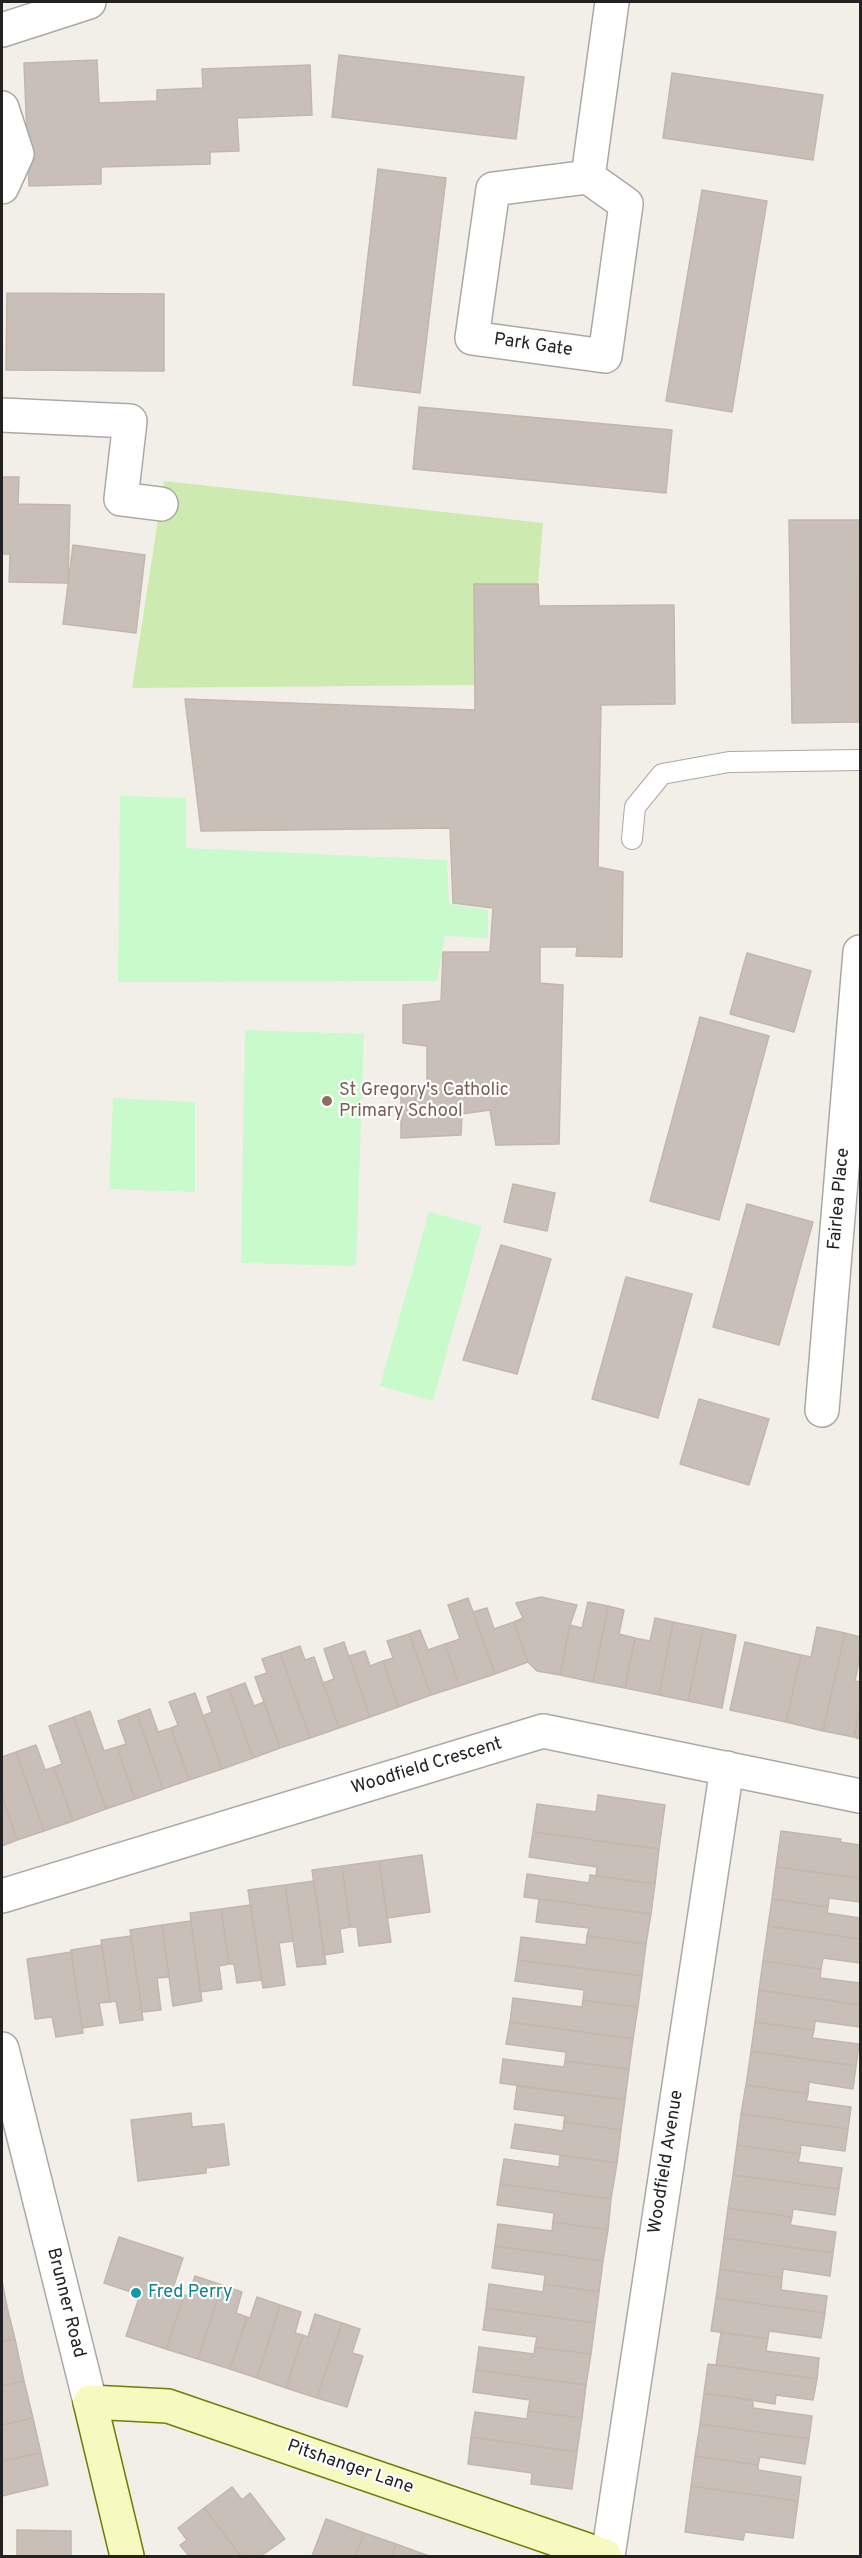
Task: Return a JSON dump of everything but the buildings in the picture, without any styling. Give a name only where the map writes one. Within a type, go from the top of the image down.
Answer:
[{"type":"street","points":[[2,30],[89,2]]},
{"type":"street","points":[[588,177],[612,2]]},
{"type":"street","points":[[2,108],[17,154],[2,187]]},
{"type":"street","name":"Park Gate","points":[[588,177],[626,204],[605,356],[472,338],[493,189],[588,177]]},
{"type":"street","points":[[2,415],[130,421],[121,499],[160,504]]},
{"type":"street","name":"Fairlea Place","points":[[822,1410],[861,952]]},
{"type":"street","name":"Woodfield Crescent","points":[[2,1896],[543,1731],[861,1796]]},
{"type":"street","name":"Woodfield Avenue","points":[[607,2556],[727,1768]]},
{"type":"street","name":"Brunner Road","points":[[2,2049],[127,2556]]},
{"type":"street","name":"Pitshanger Lane","points":[[90,2402],[168,2406],[607,2556]]},
{"type":"lane","points":[[632,839],[635,807],[662,774],[729,762],[861,760]]},
{"type":"green space","points":[[164,481],[543,523],[538,584],[474,584],[475,685],[132,688]]},
{"type":"green space","points":[[120,796],[186,798],[186,848],[447,860],[449,904],[488,910],[488,938],[445,936],[437,981],[118,982]]},
{"type":"green space","points":[[245,1030],[364,1034],[356,1266],[241,1263]]},
{"type":"green space","points":[[113,1098],[195,1102],[195,1192],[109,1189]]},
{"type":"green space","points":[[429,1212],[482,1226],[433,1401],[380,1386]]},
{"type":"place","name":"St Gregory's Catholic Primary School","points":[[327,1101]]},
{"type":"place","name":"Fred Perry","points":[[136,2293]]}]
